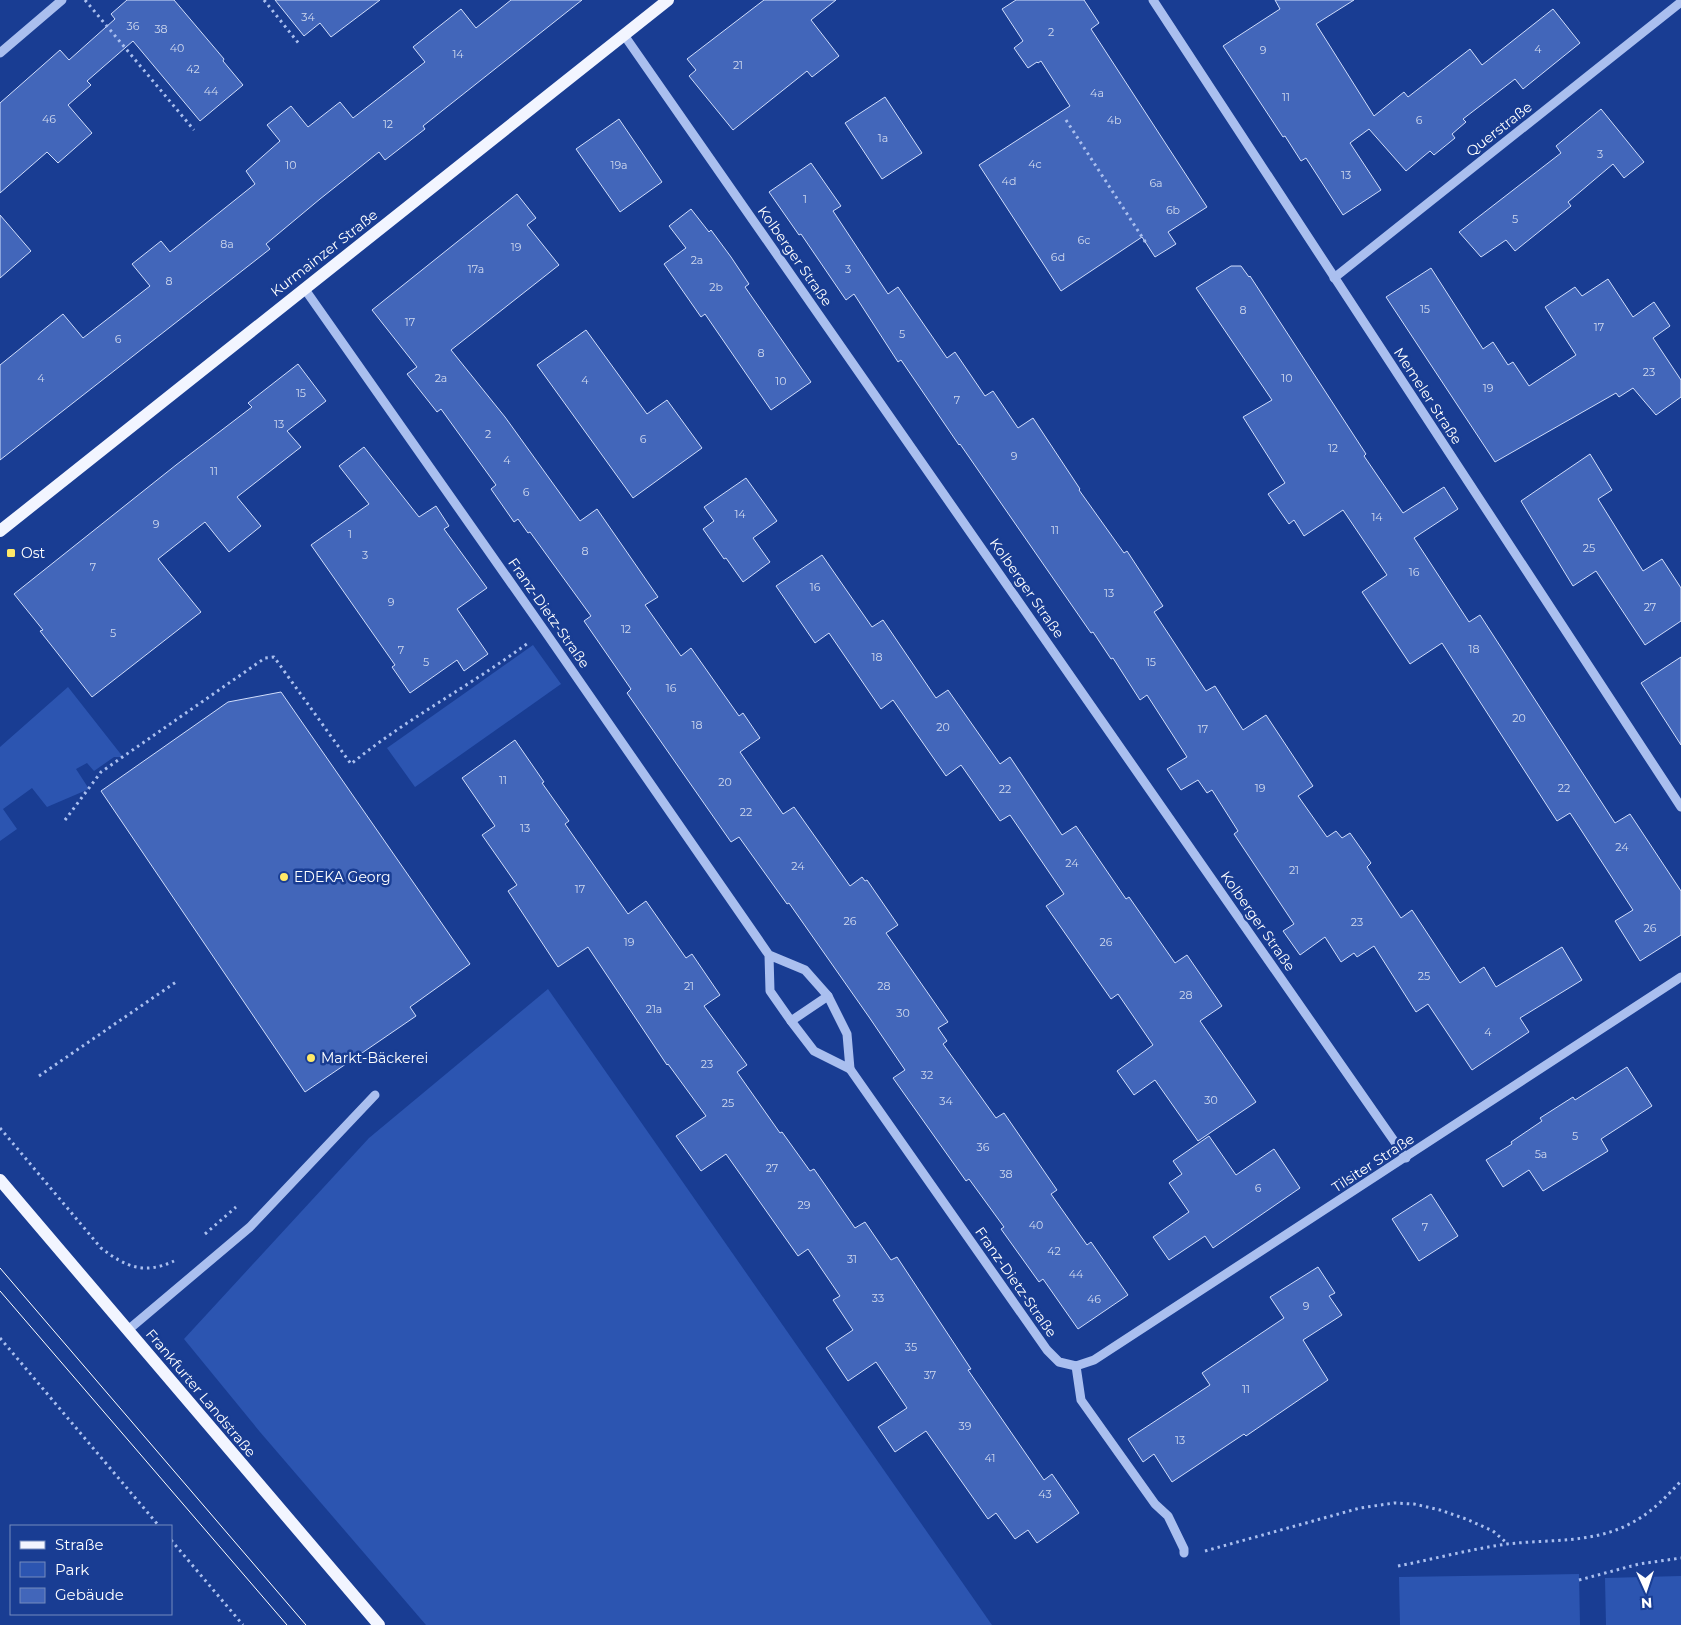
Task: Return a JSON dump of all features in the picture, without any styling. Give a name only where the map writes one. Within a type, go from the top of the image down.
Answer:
[{"type":"main road","name":"Kurmainzer Straße","points":[[0,531],[668,0]]},
{"type":"main road","name":"Frankfurter Landstraße","points":[[0,1180],[379,1625]]},
{"type":"street","points":[[0,53],[62,0]]},
{"type":"street","name":"Memeler Straße","points":[[1152,0],[1681,807]]},
{"type":"street","name":"Querstraße","points":[[1334,278],[1681,2]]},
{"type":"street","name":"Kolberger Straße","points":[[624,35],[1406,1158]]},
{"type":"street","name":"Franz-Dietz-Straße","points":[[304,288],[769,955],[770,991],[791,1021],[814,1051],[850,1069],[1047,1350],[1059,1362],[1076,1366]]},
{"type":"street","points":[[769,955],[805,970],[828,996],[847,1034],[850,1069]]},
{"type":"street","name":"Tilsiter Straße","points":[[1076,1366],[1094,1360],[1681,977]]},
{"type":"street","points":[[791,1021],[828,996]]},
{"type":"street","points":[[128,1330],[250,1227],[375,1095]]},
{"type":"street","points":[[1076,1366],[1081,1400],[1155,1504],[1168,1516],[1184,1551]]},
{"type":"path","points":[[85,0],[194,130]]},
{"type":"path","points":[[264,0],[300,45]]},
{"type":"path","points":[[1066,120],[1146,243]]},
{"type":"path","points":[[65,820],[101,772],[265,658],[274,657],[351,764],[376,744],[495,667],[544,630]]},
{"type":"path","points":[[39,1076],[176,982]]},
{"type":"path","points":[[0,1128],[101,1248],[119,1262],[149,1269],[174,1261],[181,1255]]},
{"type":"path","points":[[201,1237],[236,1207]]},
{"type":"path","points":[[0,1338],[158,1525]]},
{"type":"path","points":[[1398,1566],[1508,1544],[1578,1539],[1609,1533],[1635,1522],[1660,1503],[1681,1481]]},
{"type":"path","points":[[1184,1551],[1200,1552],[1336,1514],[1394,1503],[1414,1504],[1466,1519],[1493,1531],[1508,1544]]},
{"type":"path","points":[[172,1541],[243,1625]]},
{"type":"path","points":[[1579,1580],[1639,1564],[1681,1558]]},
{"type":"green space","points":[[533,645],[561,684],[415,787],[387,748]]},
{"type":"green space","points":[[68,687],[123,757],[114,757],[94,771],[87,763],[76,769],[89,789],[47,807],[32,788],[3,809],[17,829],[0,841],[0,747]]},
{"type":"green space","points":[[548,989],[992,1625],[426,1625],[260,1432],[184,1339],[369,1138]]},
{"type":"green space","points":[[1579,1574],[1580,1625],[1400,1625],[1399,1577]]},
{"type":"green space","points":[[1681,1576],[1681,1625],[1606,1625],[1605,1578]]},
{"type":"building","points":[[127,0],[174,0],[224,59],[223,61],[243,85],[200,121],[133,41],[87,81],[91,85],[68,105],[92,133],[58,163],[47,152],[0,193],[0,103],[60,50],[69,60],[115,19],[111,14]]},
{"type":"building","points":[[275,0],[380,0],[331,37],[320,23],[304,36]]},
{"type":"building","points":[[511,0],[582,0],[423,126],[425,129],[385,160],[379,152],[266,244],[270,249],[0,460],[0,365],[63,314],[83,338],[150,286],[132,264],[161,241],[170,252],[255,184],[246,171],[280,141],[267,125],[291,106],[308,127],[340,102],[353,118],[425,62],[413,47],[461,9],[476,28]]},
{"type":"building","points":[[764,0],[836,0],[811,20],[839,56],[812,77],[807,71],[733,130],[689,76],[696,70],[687,59]]},
{"type":"building","points":[[1016,0],[1084,0],[1099,23],[1091,29],[1207,207],[1168,232],[1176,244],[1155,257],[1142,237],[1061,291],[979,165],[1070,106],[1041,61],[1028,68],[1014,48],[1023,41],[1002,9]]},
{"type":"building","points":[[1275,0],[1354,0],[1316,24],[1374,116],[1404,92],[1408,97],[1470,49],[1482,65],[1553,9],[1580,43],[1523,89],[1515,79],[1463,119],[1466,122],[1452,134],[1455,138],[1434,155],[1430,151],[1406,171],[1369,129],[1350,143],[1381,190],[1343,215],[1306,158],[1301,161],[1285,136],[1283,137],[1223,46],[1280,9]]},
{"type":"building","points":[[885,97],[922,153],[882,179],[845,123]]},
{"type":"building","points":[[1601,109],[1644,162],[1624,178],[1613,164],[1568,202],[1571,206],[1515,251],[1506,240],[1481,257],[1459,232],[1561,153],[1556,146]]},
{"type":"building","points":[[619,119],[662,182],[620,212],[576,149]]},
{"type":"building","points":[[811,163],[841,206],[833,211],[888,294],[898,287],[947,358],[955,352],[985,396],[993,391],[1018,428],[1033,418],[1079,490],[1124,553],[1127,551],[1163,606],[1154,612],[1206,691],[1215,686],[1243,730],[1266,715],[1313,786],[1298,796],[1327,837],[1336,831],[1342,838],[1350,833],[1371,863],[1367,867],[1401,918],[1412,910],[1460,983],[1484,967],[1496,987],[1562,947],[1582,980],[1520,1018],[1529,1032],[1472,1070],[1428,1004],[1416,1012],[1374,946],[1357,957],[1354,953],[1341,962],[1325,937],[1300,955],[1283,931],[1294,924],[1234,834],[1238,831],[1212,790],[1207,793],[1198,780],[1181,790],[1167,769],[1187,757],[1147,695],[1140,700],[1113,658],[1111,659],[1093,632],[1091,633],[901,360],[898,362],[854,294],[846,300],[801,234],[799,235],[769,192]]},
{"type":"building","points":[[517,194],[536,218],[527,225],[559,265],[451,350],[505,417],[580,521],[597,509],[658,597],[645,605],[681,656],[691,648],[739,716],[743,713],[760,738],[740,752],[783,814],[794,807],[850,886],[862,877],[865,881],[867,880],[898,925],[886,933],[948,1022],[938,1028],[947,1041],[943,1044],[996,1118],[1004,1113],[1057,1190],[1051,1194],[1087,1245],[1091,1242],[1128,1295],[1078,1329],[1043,1279],[1039,1282],[1001,1229],[1004,1227],[969,1179],[966,1181],[893,1078],[905,1070],[789,903],[787,904],[739,837],[731,842],[627,693],[631,689],[584,621],[591,616],[530,532],[528,533],[518,519],[514,522],[491,489],[496,485],[441,409],[437,412],[407,374],[417,367],[372,310]]},
{"type":"building","points":[[691,209],[709,232],[711,230],[731,257],[749,284],[745,287],[811,382],[771,410],[705,314],[701,317],[664,264],[686,248],[669,226]]},
{"type":"building","points":[[0,215],[31,251],[0,278]]},
{"type":"building","points":[[1231,266],[1241,266],[1250,276],[1366,454],[1364,456],[1403,513],[1444,487],[1458,509],[1414,538],[1469,622],[1480,615],[1615,823],[1630,814],[1681,891],[1681,935],[1640,961],[1615,921],[1633,910],[1570,813],[1557,821],[1442,643],[1410,664],[1362,592],[1387,575],[1343,510],[1304,536],[1294,520],[1289,524],[1268,494],[1285,483],[1243,417],[1272,400],[1196,288]]},
{"type":"building","points":[[1431,268],[1483,349],[1493,342],[1508,365],[1513,362],[1529,386],[1576,355],[1545,307],[1575,287],[1582,296],[1608,279],[1633,317],[1654,302],[1670,326],[1653,338],[1681,380],[1681,397],[1656,415],[1633,388],[1619,397],[1616,393],[1495,462],[1386,297]]},
{"type":"building","points":[[586,330],[647,414],[667,400],[702,448],[633,498],[537,365]]},
{"type":"building","points":[[298,364],[326,401],[287,431],[301,447],[237,497],[261,526],[229,552],[205,522],[158,559],[201,612],[92,697],[40,631],[43,630],[14,594],[252,407],[248,403]]},
{"type":"building","points":[[364,447],[419,517],[436,506],[449,526],[444,529],[487,588],[457,609],[488,654],[464,671],[457,660],[410,693],[392,667],[395,665],[311,545],[369,504],[339,466]]},
{"type":"building","points":[[1590,454],[1612,490],[1598,499],[1643,571],[1662,559],[1681,588],[1681,621],[1645,645],[1596,571],[1573,586],[1521,501]]},
{"type":"building","points":[[746,478],[777,521],[753,538],[770,562],[743,582],[703,529],[714,521],[704,507]]},
{"type":"building","points":[[822,555],[872,627],[883,620],[936,698],[948,690],[1000,764],[1010,757],[1062,835],[1076,826],[1126,899],[1129,897],[1175,963],[1187,955],[1222,1006],[1200,1021],[1256,1102],[1198,1141],[1155,1080],[1134,1095],[1117,1071],[1153,1045],[1118,994],[1111,999],[1046,906],[1064,894],[1010,815],[1000,821],[961,765],[946,776],[893,700],[881,709],[829,633],[815,643],[776,586]]},
{"type":"building","points":[[1681,657],[1681,745],[1641,683]]},
{"type":"building","name":"EDEKA Georg","points":[[281,692],[470,964],[410,1007],[416,1016],[305,1092],[101,791],[228,702]]},
{"type":"building","points":[[515,740],[569,821],[565,824],[628,914],[646,901],[686,958],[692,954],[720,995],[704,1006],[747,1065],[737,1072],[780,1133],[782,1132],[810,1171],[814,1169],[855,1228],[865,1222],[891,1260],[897,1257],[971,1369],[968,1370],[1044,1480],[1052,1474],[1079,1513],[1037,1543],[1028,1530],[1015,1539],[996,1513],[988,1519],[926,1431],[895,1452],[878,1427],[907,1408],[876,1362],[848,1381],[826,1348],[853,1330],[833,1300],[840,1296],[808,1249],[798,1256],[726,1154],[701,1171],[676,1136],[706,1116],[667,1065],[588,947],[558,967],[508,891],[517,885],[482,835],[495,826],[462,778]]},
{"type":"building","points":[[1627,1067],[1652,1106],[1601,1139],[1608,1151],[1543,1191],[1529,1170],[1503,1187],[1486,1160],[1512,1144],[1511,1142],[1542,1121],[1540,1118],[1573,1097],[1575,1100]]},
{"type":"building","points":[[1209,1136],[1236,1175],[1274,1149],[1300,1188],[1213,1248],[1205,1236],[1169,1260],[1153,1237],[1189,1212],[1169,1183],[1182,1174],[1173,1161]]},
{"type":"building","points":[[1431,1194],[1458,1236],[1419,1261],[1392,1219]]},
{"type":"building","points":[[1318,1267],[1335,1293],[1329,1296],[1342,1315],[1303,1340],[1328,1380],[1246,1436],[1244,1434],[1172,1482],[1154,1454],[1143,1462],[1128,1439],[1210,1385],[1202,1373],[1284,1318],[1270,1297]]},
{"type":"tram line","points":[[0,1268],[306,1625]]},
{"type":"tram line","points":[[0,1291],[287,1625]]},
{"type":"place","name":"Ost","points":[[11,553]]},
{"type":"place","name":"EDEKA Georg","points":[[284,877]]},
{"type":"place","name":"Markt-Bäckerei","points":[[311,1058]]}]
